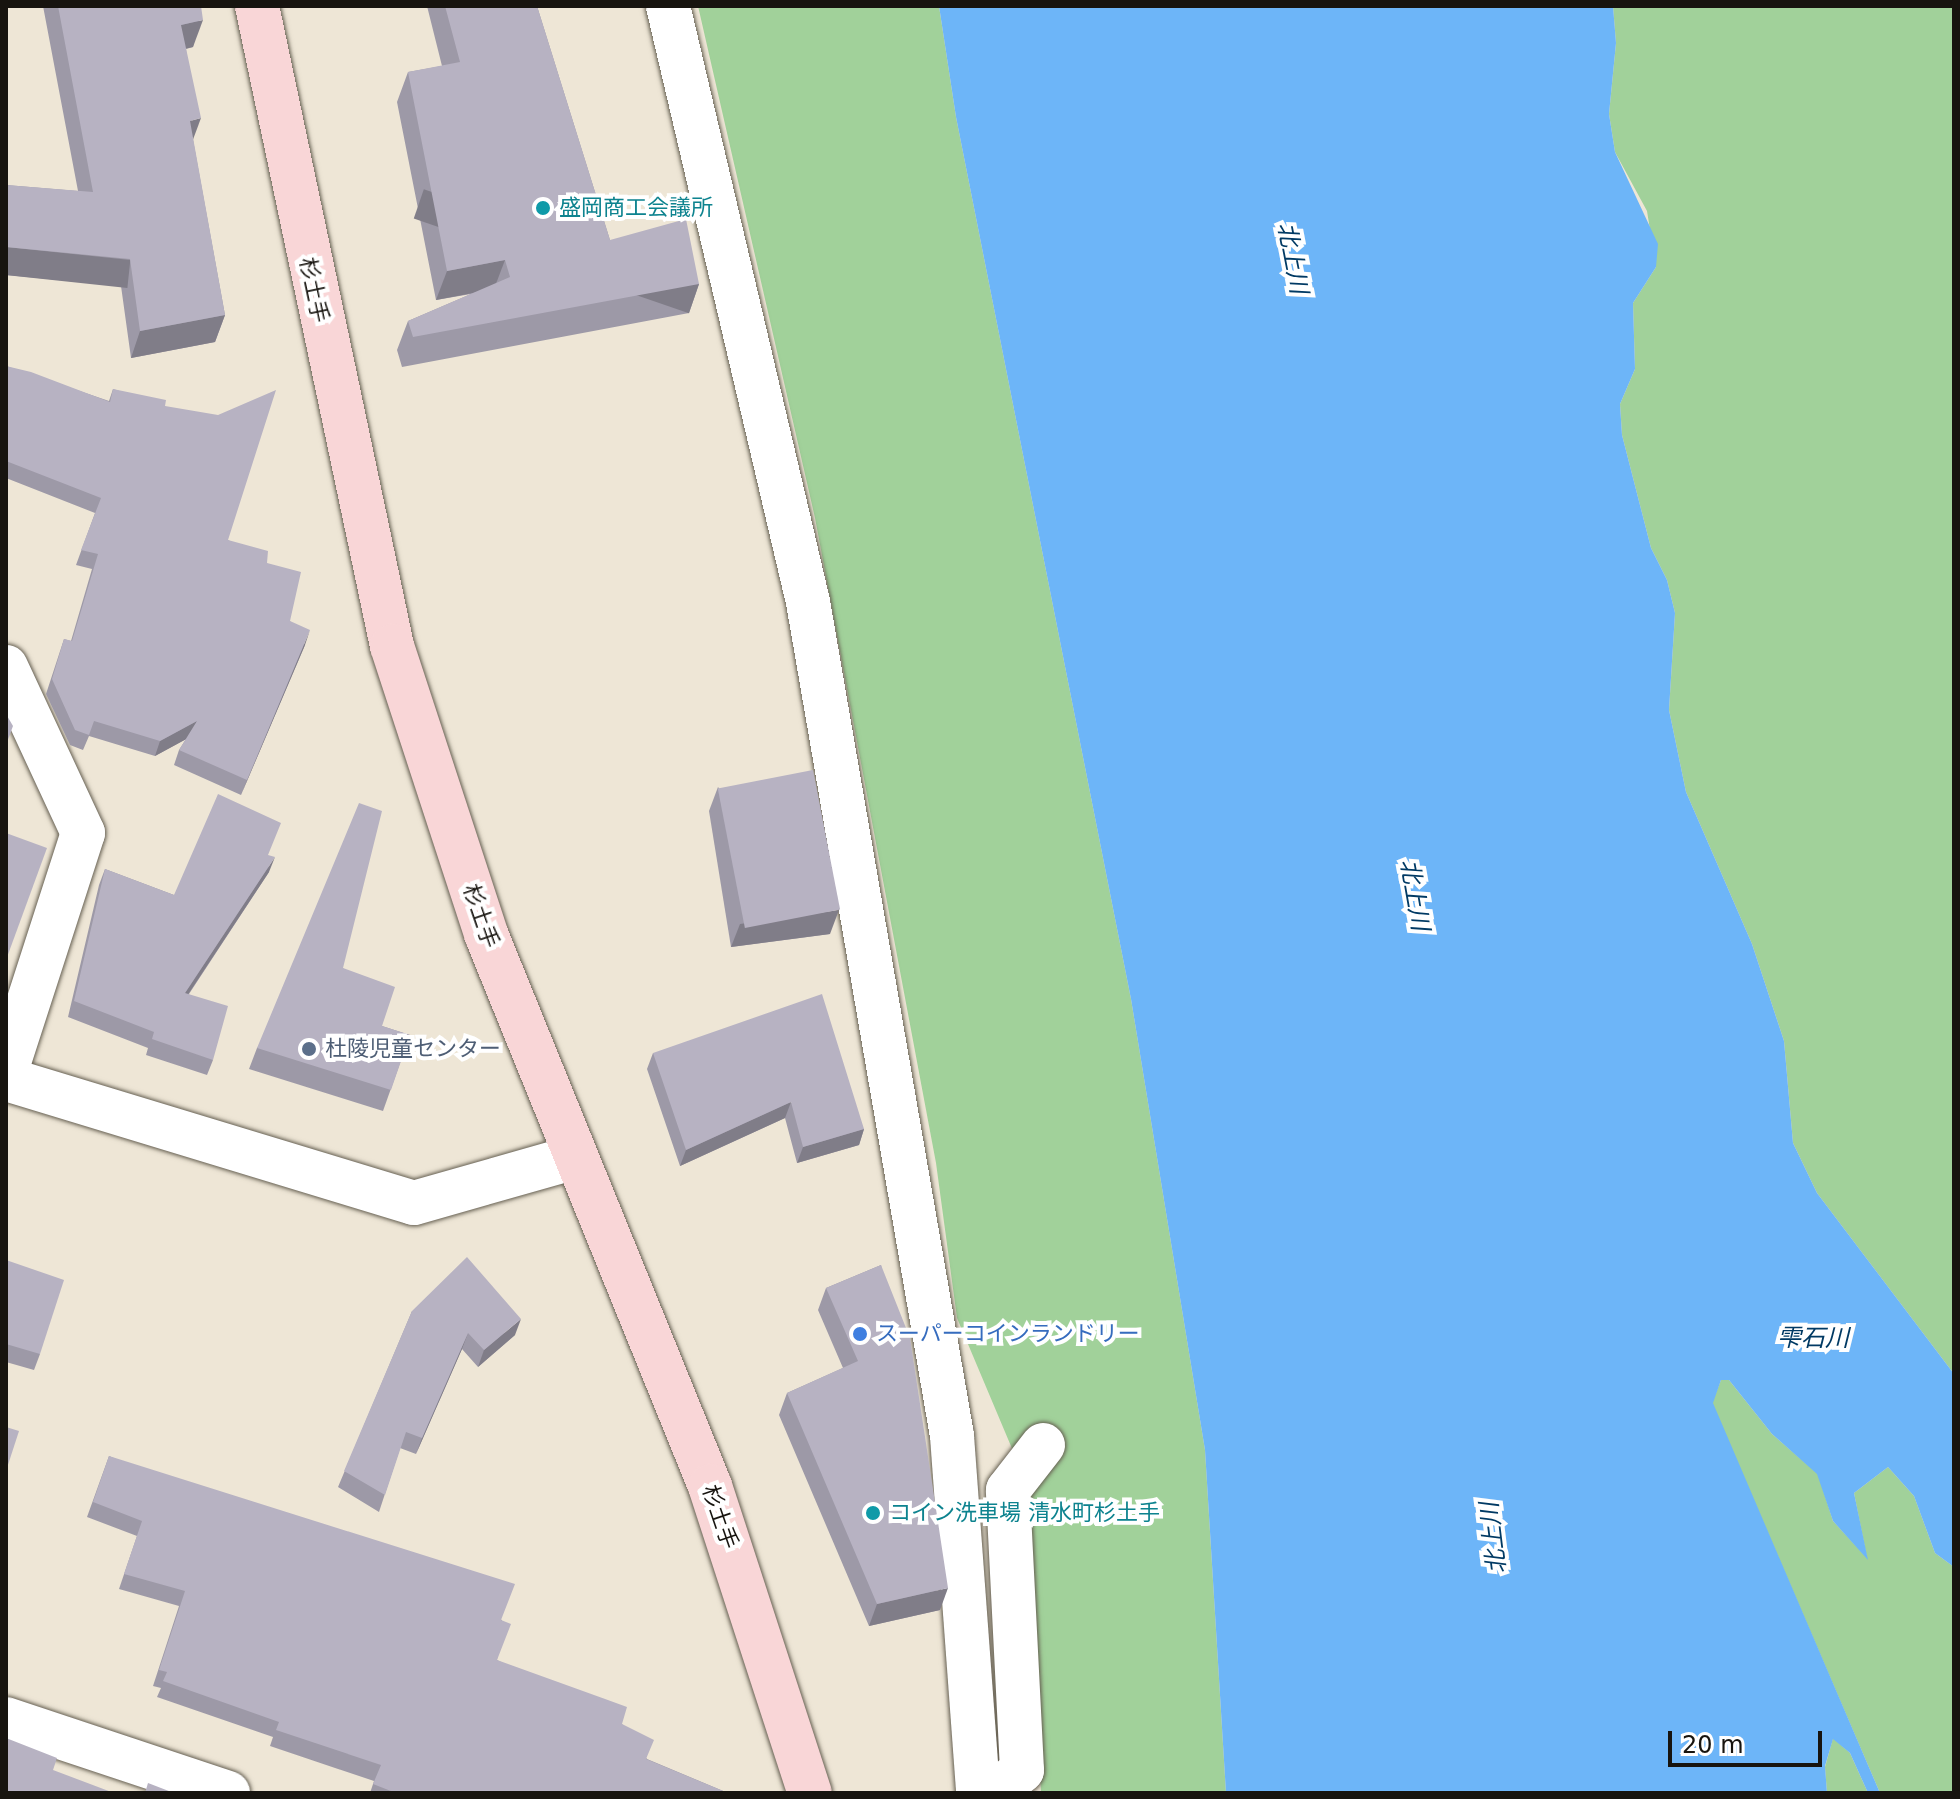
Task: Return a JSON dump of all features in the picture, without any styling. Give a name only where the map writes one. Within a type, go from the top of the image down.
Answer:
[{"type":"street","name":"杉土手","points":[[257,6],[392,646],[486,934],[710,1486],[804,1786]]},
{"type":"street","points":[[668,6],[808,602],[952,1436],[978,1793]]},
{"type":"street","points":[[6,667],[83,833],[6,1072]]},
{"type":"street","points":[[6,1079],[414,1203],[575,1157]]},
{"type":"street","points":[[994,1793],[1022,1770],[1008,1490],[1043,1445]]},
{"type":"street","points":[[6,1719],[228,1793]]},
{"type":"green space","points":[[698,6],[939,6],[956,117],[1131,999],[1205,1450],[1226,1793],[1041,1793],[1027,1484],[957,1318],[936,1163],[815,518]]},
{"type":"green space","points":[[1613,6],[1954,6],[1954,1374],[1817,1193],[1793,1143],[1784,1041],[1752,944],[1686,792],[1669,710],[1675,613],[1667,580],[1651,548],[1622,435],[1620,404],[1635,369],[1633,303],[1656,267],[1647,211],[1615,152],[1609,114],[1616,43]]},
{"type":"green space","points":[[1721,1380],[1729,1380],[1772,1434],[1818,1474],[1833,1521],[1867,1558],[1854,1493],[1888,1467],[1914,1496],[1935,1553],[1954,1567],[1954,1793],[1880,1793],[1712,1403]]},
{"type":"green space","points":[[1833,1738],[1850,1753],[1868,1793],[1827,1793],[1825,1767]]},
{"type":"water","points":[[939,6],[1613,6],[1616,43],[1609,114],[1615,152],[1658,244],[1656,267],[1633,303],[1635,369],[1620,404],[1622,435],[1651,548],[1667,580],[1675,613],[1669,710],[1686,792],[1752,944],[1784,1041],[1793,1143],[1817,1193],[1954,1374],[1954,1567],[1935,1553],[1914,1496],[1888,1467],[1854,1493],[1868,1560],[1833,1521],[1817,1474],[1772,1434],[1729,1380],[1721,1380],[1713,1403],[1880,1793],[1868,1793],[1850,1753],[1833,1739],[1825,1766],[1827,1793],[1226,1793],[1205,1450],[1131,999],[956,117]]},
{"type":"building","points":[[58,6],[201,6],[203,20],[181,25],[201,118],[190,121],[225,315],[140,331],[130,259],[6,247],[6,185],[93,192]]},
{"type":"building","name":"盛岡商工会議所","points":[[445,6],[537,6],[610,240],[686,219],[699,284],[413,337],[408,321],[510,277],[505,260],[447,271],[408,72],[460,62]]},
{"type":"building","points":[[6,366],[31,372],[110,402],[113,389],[166,400],[165,406],[218,415],[276,390],[228,540],[268,551],[267,563],[301,572],[290,621],[310,630],[247,780],[179,750],[197,721],[160,741],[94,721],[89,735],[75,730],[52,679],[64,639],[72,641],[98,554],[81,550],[101,498],[6,461]]},
{"type":"building","points":[[6,714],[13,726],[6,745]]},
{"type":"building","points":[[813,770],[840,909],[745,928],[718,789]]},
{"type":"building","points":[[218,794],[281,823],[268,855],[275,857],[185,993],[228,1006],[213,1060],[152,1039],[154,1032],[74,1001],[105,869],[174,895]]},
{"type":"building","points":[[359,803],[382,811],[343,968],[395,987],[382,1026],[410,1035],[391,1090],[257,1048]]},
{"type":"building","points":[[6,833],[47,848],[6,960]]},
{"type":"building","points":[[822,994],[864,1129],[803,1147],[791,1102],[686,1150],[653,1053]]},
{"type":"building","points":[[467,1257],[521,1319],[484,1350],[468,1333],[422,1438],[406,1432],[385,1495],[344,1471],[412,1311]]},
{"type":"building","points":[[6,1260],[64,1280],[40,1354],[6,1344]]},
{"type":"building","name":"コイン洗車場 清水町杉土手","points":[[881,1265],[910,1338],[948,1588],[877,1604],[787,1393],[858,1361],[826,1288]]},
{"type":"building","points":[[6,1427],[19,1431],[6,1471]]},
{"type":"building","points":[[109,1456],[515,1584],[501,1620],[511,1624],[497,1660],[627,1707],[622,1724],[654,1740],[646,1759],[728,1793],[396,1793],[373,1784],[381,1765],[276,1730],[279,1722],[163,1681],[167,1672],[159,1670],[185,1591],[124,1574],[142,1521],[93,1502]]},
{"type":"building","points":[[6,1738],[57,1758],[53,1770],[114,1793],[6,1793]]},
{"type":"building","points":[[148,1783],[174,1793],[145,1793]]},
{"type":"place","name":"盛岡商工会議所","points":[[543,208]]},
{"type":"place","name":"杜陵児童センター","points":[[309,1049]]},
{"type":"place","name":"スーパーコインランドリー","points":[[860,1334]]},
{"type":"place","name":"コイン洗車場 清水町杉土手","points":[[873,1513]]},
{"type":"water label","name":"北上川","points":[[1292,258]]},
{"type":"water label","name":"北上川","points":[[1414,895]]},
{"type":"water label","name":"雫石川","points":[[1813,1339]]},
{"type":"water label","name":"北上川","points":[[1494,1538]]}]
